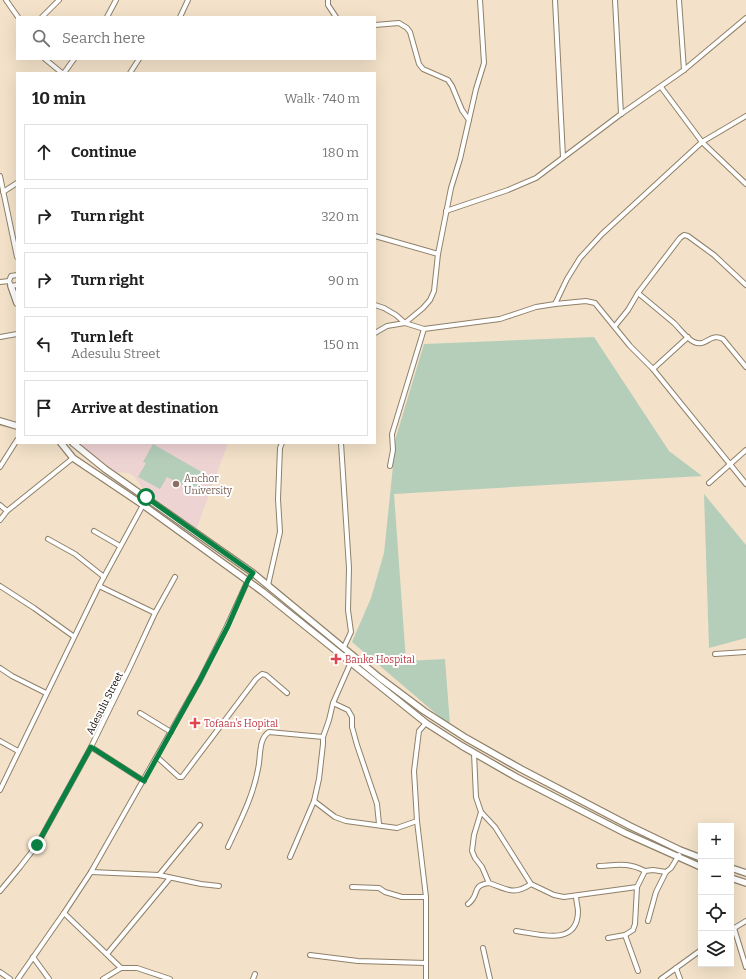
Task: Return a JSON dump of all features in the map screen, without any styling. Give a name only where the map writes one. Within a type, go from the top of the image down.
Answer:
[{"type":"street","points":[[6,0],[17,16]]},
{"type":"street","points":[[43,16],[59,0]]},
{"type":"street","points":[[108,16],[116,0]]},
{"type":"street","points":[[180,16],[188,0]]},
{"type":"street","points":[[328,0],[328,5],[335,16]]},
{"type":"street","points":[[376,332],[387,326],[405,322],[423,308],[430,300],[434,291],[438,254],[451,188],[460,159],[476,89],[484,63],[480,0]]},
{"type":"street","points":[[555,0],[563,157]]},
{"type":"street","points":[[615,0],[621,114]]},
{"type":"street","points":[[679,0],[684,70]]},
{"type":"street","points":[[446,211],[508,190],[536,178],[621,114],[684,70],[746,18]]},
{"type":"street","points":[[376,25],[399,23],[407,28],[410,32],[419,64],[423,68],[448,80],[462,110],[469,120]]},
{"type":"street","points":[[46,60],[62,72]]},
{"type":"street","points":[[64,72],[73,60]]},
{"type":"street","points":[[131,72],[138,60]]},
{"type":"street","points":[[661,87],[702,142],[746,184]]},
{"type":"street","points":[[555,304],[567,279],[580,258],[602,234],[702,142],[746,116]]},
{"type":"street","points":[[0,176],[16,252]]},
{"type":"street","points":[[3,192],[16,184]]},
{"type":"street","points":[[614,326],[628,310],[638,292],[680,238],[684,235],[688,236],[714,255],[746,285]]},
{"type":"street","points":[[376,236],[438,254]]},
{"type":"street","points":[[16,274],[11,276],[16,299]]},
{"type":"street","points":[[0,282],[12,284]]},
{"type":"street","points":[[638,292],[673,322],[693,342],[700,344],[715,336],[719,337],[731,347],[746,367]]},
{"type":"street","points":[[376,306],[390,312],[405,322],[424,329],[500,319],[536,307],[555,304],[586,301],[595,303],[630,346],[653,369],[746,484]]},
{"type":"street","points":[[390,466],[393,450],[392,434],[424,329]]},
{"type":"street","points":[[0,337],[16,334]]},
{"type":"street","points":[[653,369],[688,337]]},
{"type":"street","points":[[0,418],[16,422]]},
{"type":"street","points":[[0,421],[16,426]]},
{"type":"street","points":[[0,467],[16,442]]},
{"type":"street","points":[[62,444],[73,458],[143,505],[248,580],[426,723],[516,777],[625,834],[698,866]]},
{"type":"street","points":[[74,444],[106,469],[253,573],[380,678],[424,711],[466,738],[528,773],[680,850],[698,857]]},
{"type":"street","points":[[268,585],[280,532],[278,499],[280,448],[282,444]]},
{"type":"street","points":[[341,444],[349,568],[348,610],[351,632],[344,647]]},
{"type":"street","points":[[710,483],[746,450]]},
{"type":"street","points":[[0,520],[7,511],[73,458]]},
{"type":"street","points":[[0,505],[7,511]]},
{"type":"street","points":[[0,790],[98,586],[143,505]]},
{"type":"street","points":[[94,531],[120,546]]},
{"type":"street","points":[[48,539],[75,554],[104,577]]},
{"type":"street","points":[[18,979],[91,872],[144,781],[204,674],[228,626],[248,580],[253,573]]},
{"type":"street","name":"Adesulu Street","points":[[0,891],[37,845],[91,747],[155,613],[175,577]]},
{"type":"street","points":[[0,586],[73,636]]},
{"type":"street","points":[[98,586],[155,613]]},
{"type":"street","points":[[715,654],[746,652]]},
{"type":"street","points":[[290,857],[314,801],[319,779],[323,737],[329,720],[332,703],[351,662]]},
{"type":"street","points":[[0,668],[12,676],[46,693]]},
{"type":"street","points":[[157,757],[179,777],[182,777],[256,679],[262,674],[266,675],[287,693]]},
{"type":"street","points":[[332,703],[348,710],[352,717],[352,727],[357,745],[377,804],[379,824]]},
{"type":"street","points":[[140,713],[171,732]]},
{"type":"street","points":[[426,723],[419,731],[414,772],[417,821],[426,897],[426,979]]},
{"type":"street","points":[[228,847],[255,786],[264,735],[269,732],[323,737]]},
{"type":"street","points":[[0,741],[18,751]]},
{"type":"street","points":[[91,747],[144,781]]},
{"type":"street","points":[[474,753],[476,797],[481,812],[494,828],[531,884],[554,895],[564,897],[637,887]]},
{"type":"street","points":[[314,801],[335,816],[346,821],[379,824],[397,828],[417,821]]},
{"type":"street","points":[[481,812],[479,823],[474,835],[472,851],[482,867],[489,883]]},
{"type":"street","points":[[159,875],[200,825]]},
{"type":"street","points":[[648,921],[656,892],[666,872],[679,857],[680,850]]},
{"type":"street","points":[[599,866],[627,864],[645,871],[652,870],[666,872]]},
{"type":"street","points":[[734,869],[746,873]]},
{"type":"street","points":[[608,938],[626,935],[633,930],[637,887],[645,871]]},
{"type":"street","points":[[91,872],[159,875],[219,886]]},
{"type":"street","points":[[107,954],[170,878]]},
{"type":"street","points":[[734,879],[746,883]]},
{"type":"street","points":[[0,880],[6,882]]},
{"type":"street","points":[[468,904],[473,900],[480,884],[489,883],[514,892],[531,884]]},
{"type":"street","points":[[352,887],[379,888],[385,892],[402,897],[426,897]]},
{"type":"street","points":[[516,931],[557,936],[567,933],[574,926],[578,913],[576,896]]},
{"type":"street","points":[[64,913],[121,968]]},
{"type":"street","points":[[734,928],[746,921]]},
{"type":"street","points":[[734,931],[746,967]]},
{"type":"street","points":[[626,935],[638,972]]},
{"type":"street","points":[[483,948],[490,979]]},
{"type":"street","points":[[661,979],[698,952]]},
{"type":"street","points":[[310,955],[358,961],[426,963]]},
{"type":"street","points":[[33,957],[49,979]]},
{"type":"street","points":[[103,979],[121,968],[137,968],[170,979]]},
{"type":"street","points":[[676,968],[680,979]]},
{"type":"street","points":[[0,972],[10,979]]},
{"type":"street","points":[[253,979],[255,974]]},
{"type":"shaded area","name":"Anchor University","points":[[228,444],[196,530],[142,488],[134,476],[128,473],[116,472],[79,445]]},
{"type":"green space","points":[[594,337],[669,451],[702,476],[394,494],[406,661],[445,659],[450,725],[352,642],[371,598],[384,553],[396,437],[424,344]]},
{"type":"green space","points":[[153,444],[205,474],[194,491],[167,477],[160,489],[138,477],[146,463],[143,462]]},
{"type":"green space","points":[[704,494],[746,545],[746,638],[709,648]]},
{"type":"place","name":"Anchor University","points":[[176,484]]},
{"type":"place","name":"Banke Hospital","points":[[336,659]]},
{"type":"place","name":"Tofaan's Hopital","points":[[195,723]]},
{"type":"route","points":[[37,845],[91,747],[144,781],[200,680],[228,626],[248,580],[253,573],[146,497]]}]
